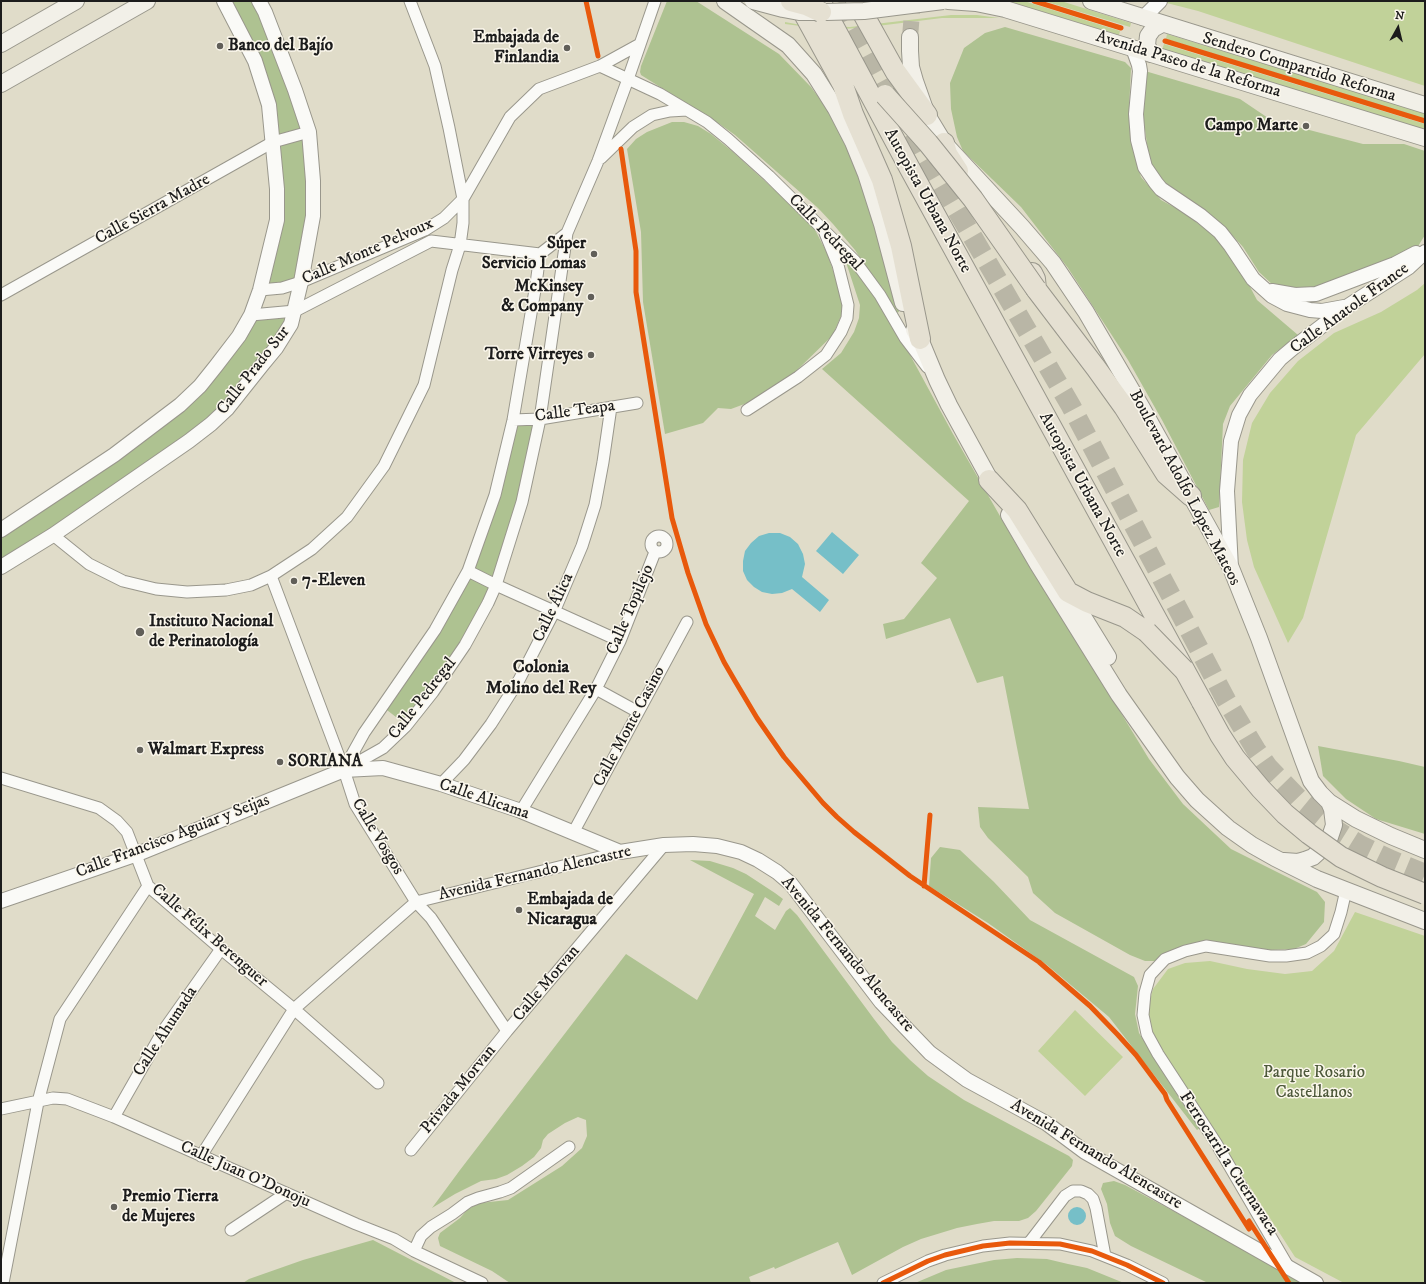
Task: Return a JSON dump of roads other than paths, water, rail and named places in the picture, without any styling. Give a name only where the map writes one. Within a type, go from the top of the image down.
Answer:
[{"type":"highway","points":[[788,1],[826,74],[853,114]]},
{"type":"highway","points":[[791,1],[806,5],[825,5]]},
{"type":"highway","points":[[797,1],[843,85],[853,114],[888,196],[908,277],[920,339]]},
{"type":"highway","points":[[856,1],[895,71],[927,115]]},
{"type":"highway","name":"Autopista Urbana Norte","points":[[825,5],[885,95],[1231,728],[1244,747],[1274,785],[1296,806],[1339,840],[1386,865],[1425,880]]},
{"type":"highway","name":"Autopista Urbana Norte","points":[[825,5],[902,154],[1220,736],[1235,758],[1260,789],[1285,814],[1309,834],[1341,857],[1382,877],[1425,894]]},
{"type":"highway","points":[[885,95],[928,143],[986,216],[1036,289],[1096,368],[1149,446],[1166,474],[1191,496]]},
{"type":"highway","points":[[944,143],[950,160],[1030,269],[1035,279],[1036,289]]},
{"type":"highway","points":[[986,216],[1007,236]]},
{"type":"highway","points":[[989,480],[1017,510],[1068,592],[1087,602],[1115,612],[1137,624],[1147,632],[1184,670]]},
{"type":"highway","points":[[1400,891],[1425,900]]},
{"type":"main road","points":[[1,44],[76,1]]},
{"type":"main road","points":[[1,84],[147,1]]},
{"type":"main road","points":[[725,1],[788,45],[814,74],[836,109],[853,142],[866,174],[882,224],[908,320],[920,339],[937,380],[989,480],[1037,563],[1119,696],[1177,777],[1197,800],[1228,828],[1252,845],[1318,879],[1425,920]]},
{"type":"main road","points":[[753,1],[799,12],[825,5],[864,11],[943,1]]},
{"type":"main road","name":"Avenida Paseo de la Reforma","points":[[948,1],[976,3],[1005,9],[1425,138]]},
{"type":"main road","name":"Avenida Paseo de la Reforma","points":[[1091,1],[1425,105]]},
{"type":"main road","points":[[1151,54],[1147,45],[1148,36],[1153,29],[1162,24]]},
{"type":"main road","name":"Boulevard Adolfo López Mateos","points":[[910,37],[912,67],[927,115],[944,143],[1022,227],[1053,263],[1086,312],[1142,408],[1231,568],[1259,638],[1302,760],[1311,781],[1329,802],[1356,819],[1425,850]]},
{"type":"main road","points":[[1068,592],[1112,664],[1132,715]]},
{"type":"main road","points":[[1275,858],[1290,862],[1298,862],[1312,857],[1324,847],[1332,833],[1334,825],[1332,809],[1329,802]]},
{"type":"street","name":"Calle Prado Sur","points":[[1,530],[114,455],[180,405],[200,386],[216,366],[239,336],[251,315],[260,290],[277,220],[277,189],[273,142],[269,105],[255,61],[224,1]]},
{"type":"street","name":"Calle Prado Sur","points":[[1,567],[53,535],[189,441],[211,424],[227,409],[276,348],[291,324],[301,282],[313,216],[314,181],[309,132],[295,90],[265,12],[259,1]]},
{"type":"street","points":[[53,535],[89,564],[122,581],[156,589],[187,592],[226,590],[251,585],[270,576],[312,548],[347,517],[384,466],[424,384],[452,270],[460,245],[463,224],[463,199],[435,66],[410,1]]},
{"type":"street","name":"Calle Pedregal","points":[[344,770],[383,748],[406,726],[433,692],[465,645],[496,586],[522,502],[540,419],[567,233],[598,161],[655,1]]},
{"type":"street","points":[[1143,18],[1160,1]]},
{"type":"street","name":"Calle Monte Pelvoux","points":[[260,290],[282,288],[301,282],[425,230],[444,218],[463,199],[510,117],[539,89],[600,66],[640,44]]},
{"type":"street","points":[[1133,48],[1140,71],[1136,114],[1138,140],[1145,167],[1161,189],[1201,216],[1220,232],[1259,285],[1279,300],[1298,308],[1322,311],[1348,306]]},
{"type":"street","name":"Calle Pedregal","points":[[600,66],[660,94],[707,122],[769,176],[855,261],[880,295],[905,338],[937,380]]},
{"type":"street","name":"Calle Pedregal","points":[[598,161],[633,127],[652,115],[670,111],[688,110]]},
{"type":"street","name":"Calle Sierra Madre","points":[[1,295],[273,142],[309,132]]},
{"type":"street","points":[[747,410],[798,377],[826,355],[841,332],[847,318],[848,305],[838,264],[823,229]]},
{"type":"street","points":[[425,230],[431,242]]},
{"type":"street","points":[[540,254],[567,233]]},
{"type":"street","name":"Calle Monte Pelvoux","points":[[251,315],[295,311],[431,242],[540,254]]},
{"type":"street","points":[[1259,285],[1284,294],[1301,296],[1316,294],[1395,264],[1425,247]]},
{"type":"street","name":"Calle Anatole France","points":[[1231,568],[1227,475],[1231,441],[1239,415],[1250,395],[1280,359],[1348,306],[1409,267],[1425,252]]},
{"type":"street","name":"Calle Pedregal","points":[[344,770],[364,733],[435,630],[468,571],[496,495],[513,420],[540,254]]},
{"type":"street","name":"Calle Teapa","points":[[513,420],[540,419],[637,403]]},
{"type":"street","name":"Calle Álica","points":[[441,784],[464,760],[491,724],[519,680],[554,612],[582,546],[595,505],[611,408]]},
{"type":"street","name":"Calle Topilejo","points":[[521,811],[596,689],[620,641],[655,552]]},
{"type":"street","points":[[468,571],[496,586],[620,641]]},
{"type":"street","name":"Calle Vosgos","points":[[270,576],[344,770],[355,804],[416,902],[431,918],[507,1031]]},
{"type":"street","name":"Calle Monte Casino","points":[[573,833],[687,622]]},
{"type":"street","points":[[596,689],[638,712]]},
{"type":"street","name":"Calle Alicama","points":[[344,770],[383,768],[441,784],[521,811],[620,852]]},
{"type":"street","name":"Calle Francisco Aguiar y Seijas","points":[[1,901],[135,855],[344,770]]},
{"type":"street","name":"Calle Félix Berenguer","points":[[1,778],[98,808],[117,822],[127,832],[148,886],[221,950],[294,1009],[378,1083]]},
{"type":"street","name":"Avenida Fernando Alencastre","points":[[201,1156],[294,1009],[416,902],[620,852],[664,845],[693,844],[717,846],[741,852],[758,860],[777,872],[791,884],[881,1002],[930,1053],[967,1080],[1046,1123],[1086,1152],[1316,1283]]},
{"type":"street","name":"Calle Morvan","points":[[507,1031],[664,845]]},
{"type":"street","points":[[3,1283],[38,1102],[60,1019],[148,886]]},
{"type":"street","points":[[1290,1269],[1216,1143],[1147,1034],[1143,1015],[1144,993],[1150,975],[1165,959],[1185,951],[1206,946],[1270,956],[1286,956],[1308,953],[1321,946],[1334,934],[1346,890]]},
{"type":"street","name":"Calle Ahumada","points":[[114,1117],[164,1031],[221,950]]},
{"type":"street","name":"Privada Morvan","points":[[411,1150],[507,1031]]},
{"type":"street","name":"Calle Juan O'Donoju","points":[[1,1110],[53,1098],[67,1099],[114,1117],[285,1194],[394,1239],[414,1251],[482,1283]]},
{"type":"street","points":[[414,1251],[421,1236],[431,1227],[468,1202],[511,1188],[569,1147]]},
{"type":"street","points":[[1029,1243],[1065,1196],[1073,1191],[1081,1191],[1088,1194],[1093,1199],[1105,1256]]},
{"type":"street","points":[[231,1230],[285,1194]]},
{"type":"street","points":[[883,1283],[928,1260],[959,1251],[990,1245],[1029,1243],[1060,1244],[1092,1251],[1163,1283]]},
{"type":"water","points":[[832,532],[859,555],[843,574],[816,551]]},
{"type":"water","points":[[769,533],[780,533],[790,537],[798,544],[803,554],[805,564],[802,577],[829,600],[820,612],[792,589],[782,593],[772,594],[762,592],[747,580],[743,571],[745,551],[759,536]]},
{"type":"water","points":[[1073,1207],[1081,1207],[1086,1212],[1084,1223],[1081,1225],[1073,1225],[1068,1220],[1068,1212]]},
{"type":"tunnel","points":[[841,1],[926,157],[1071,406],[1226,700],[1256,750],[1268,767],[1302,802],[1336,830],[1360,845],[1425,874]]},
{"type":"tunnel","points":[[910,37],[913,1]]},
{"type":"place","name":"Banco del Bajío","points":[[220,46]]},
{"type":"place","name":"Embajada de Finlandia","points":[[567,48]]},
{"type":"place","name":"Campo Marte","points":[[1306,126]]},
{"type":"place","name":"Súper Servicio Lomas","points":[[594,254]]},
{"type":"place","name":"McKinsey & Company","points":[[591,297]]},
{"type":"place","name":"Torre Virreyes","points":[[591,355]]},
{"type":"place","name":"7-Eleven","points":[[294,581]]},
{"type":"place","name":"Instituto Nacional de Perinatología","points":[[140,632]]},
{"type":"place","name":"Walmart Express","points":[[140,750]]},
{"type":"place","name":"SORIANA","points":[[280,762]]},
{"type":"place","name":"Embajada de Nicaragua","points":[[519,910]]},
{"type":"place","name":"Premio Tierra de Mujeres","points":[[114,1207]]},
{"type":"district","name":"Colonia Molino del Rey","points":[[541,678]]},
{"type":"park label","name":"Parque Rosario Castellanos","points":[[1314,1083]]}]
